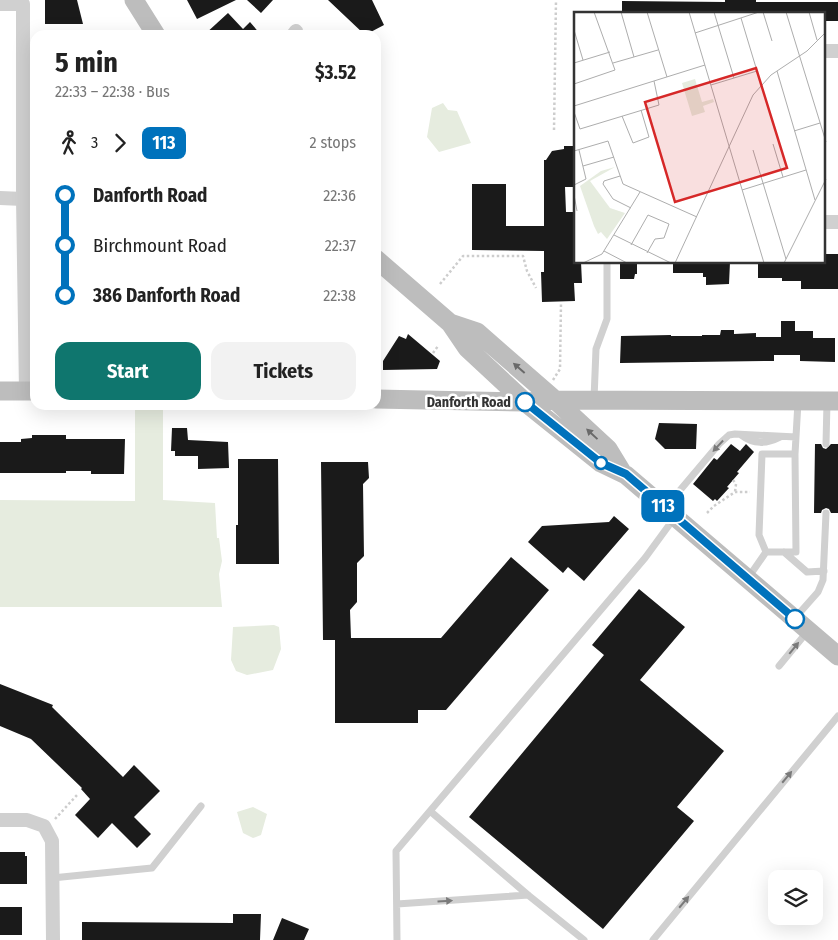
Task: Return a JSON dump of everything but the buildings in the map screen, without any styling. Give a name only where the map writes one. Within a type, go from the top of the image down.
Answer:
[{"type":"main road","points":[[134,0],[153,30]]},
{"type":"main road","points":[[381,263],[450,323],[466,348],[525,402],[594,459],[622,472],[838,656]]},
{"type":"main road","points":[[450,323],[477,332],[555,400],[608,450],[622,472]]},
{"type":"main road","points":[[0,391],[30,391]]},
{"type":"main road","points":[[381,399],[525,402],[555,400],[832,401]]},
{"type":"street","points":[[0,4],[23,4],[23,199],[30,391]]},
{"type":"street","points":[[0,198],[23,199]]},
{"type":"street","points":[[0,820],[27,820],[44,826],[52,841],[53,940]]},
{"type":"lane","points":[[594,400],[596,349],[606,319],[607,264]]},
{"type":"lane","points":[[826,444],[832,401]]},
{"type":"lane","points":[[766,552],[796,552],[795,454],[798,402]]},
{"type":"lane","points":[[397,940],[396,851],[645,558],[670,512],[719,444],[729,435],[735,434],[770,434],[780,437],[796,437]]},
{"type":"lane","points":[[766,552],[759,536],[762,454],[795,454]]},
{"type":"lane","points":[[779,666],[824,580],[826,513]]},
{"type":"lane","points":[[748,578],[766,552]]},
{"type":"lane","points":[[784,552],[807,572],[824,571]]},
{"type":"lane","points":[[653,940],[838,716]]},
{"type":"lane","points":[[52,878],[152,868],[201,806]]},
{"type":"lane","points":[[430,811],[584,940]]},
{"type":"lane","points":[[397,904],[528,895]]},
{"type":"path","points":[[554,130],[556,0]]},
{"type":"path","points":[[440,284],[463,256],[523,256],[526,271],[536,288]]},
{"type":"path","points":[[552,381],[560,369],[561,303]]},
{"type":"path","points":[[433,353],[438,346]]},
{"type":"path","points":[[733,480],[736,484],[735,492]]},
{"type":"path","points":[[707,513],[735,492],[750,492]]},
{"type":"path","points":[[45,829],[77,795]]},
{"type":"shaded area","points":[[443,103],[448,110],[457,111],[471,143],[439,152],[427,137],[432,108]]},
{"type":"shaded area","points":[[135,410],[163,410],[163,500],[215,503],[217,538],[219,538],[222,561],[219,574],[222,607],[0,607],[0,500],[135,501]]},
{"type":"shaded area","points":[[274,625],[279,627],[281,649],[273,670],[247,675],[236,671],[231,660],[233,627]]},
{"type":"shaded area","points":[[253,807],[267,814],[261,835],[253,838],[243,833],[237,812]]},
{"type":"bus line","name":"113","points":[[525,402],[582,450],[601,463],[626,474],[795,619]]},
{"type":"place","name":"Danforth Road","points":[[525,402]]}]
